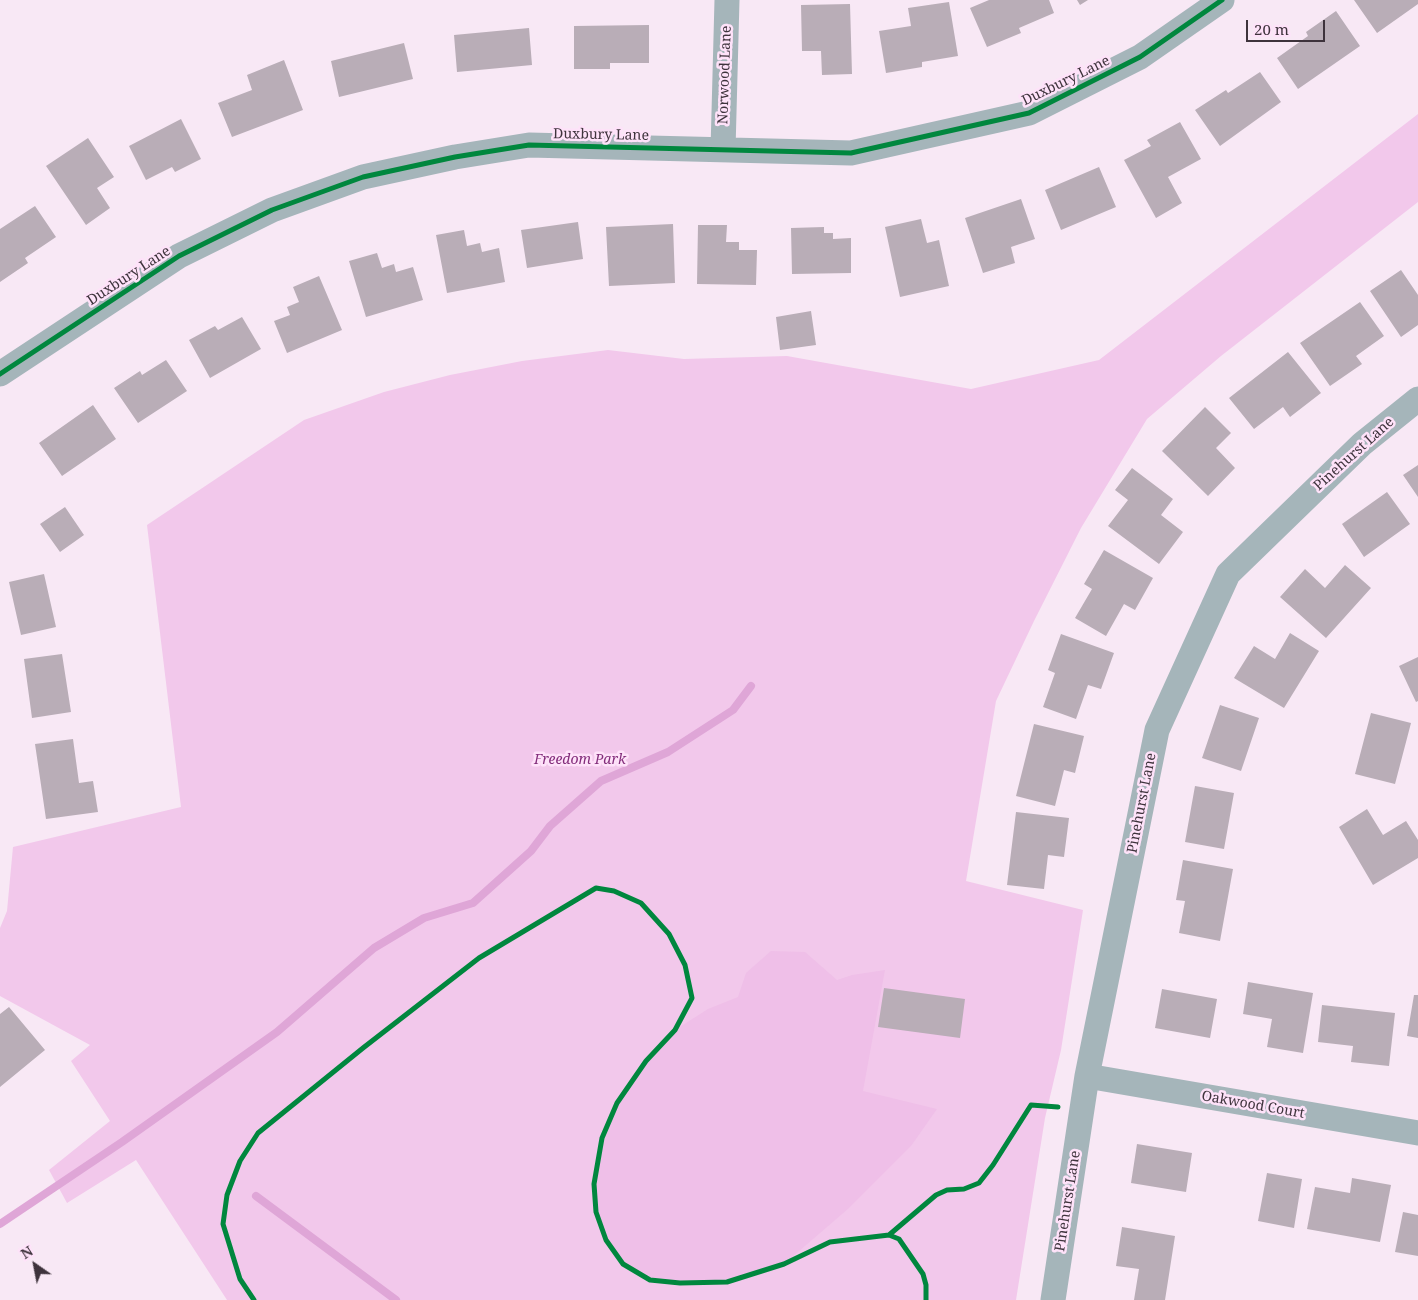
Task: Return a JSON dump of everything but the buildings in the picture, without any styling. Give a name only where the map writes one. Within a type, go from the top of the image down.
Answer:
[{"type":"street","name":"Norwood Lane","points":[[723,150],[727,0]]},
{"type":"street","name":"Duxbury Lane","points":[[0,374],[179,256],[272,210],[363,177],[455,157],[529,145],[851,153],[1029,113],[1140,58],[1222,0]]},
{"type":"street","name":"Pinehurst Lane","points":[[1053,1300],[1087,1076],[1157,730],[1228,574],[1362,444],[1418,399]]},
{"type":"street","name":"Oakwood Court","points":[[1087,1076],[1418,1134]]},
{"type":"green space","name":"Freedom Park","points":[[1418,114],[1418,202],[1221,356],[1147,419],[1081,528],[996,701],[966,881],[1083,910],[1061,1050],[1045,1118],[1016,1300],[227,1300],[136,1160],[67,1203],[49,1170],[110,1121],[71,1061],[90,1045],[0,996],[0,928],[7,911],[13,847],[181,807],[147,525],[304,420],[384,392],[450,375],[522,361],[608,350],[684,359],[787,356],[971,389],[1099,360]]},
{"type":"shaded area","points":[[771,951],[805,952],[837,980],[852,975],[885,970],[863,1091],[937,1109],[911,1146],[849,1208],[784,1264],[727,1282],[680,1283],[650,1280],[623,1264],[606,1240],[596,1212],[594,1184],[602,1138],[617,1103],[646,1061],[675,1030],[708,1009],[738,997],[746,973]]},
{"type":"waterway","points":[[0,1224],[122,1142],[277,1032],[374,948],[424,918],[473,903],[531,851],[550,826],[601,781],[668,752],[733,710],[751,686]]},
{"type":"waterway","points":[[256,1196],[396,1300]]},
{"type":"cycle path","points":[[0,374],[179,256],[272,210],[363,177],[455,157],[529,145],[851,153],[1029,113],[1140,57],[1222,0]]},
{"type":"cycle path","points":[[254,1300],[240,1279],[223,1224],[227,1195],[240,1161],[258,1133],[479,958],[596,888],[614,891],[641,903],[669,934],[685,965],[692,998],[675,1030],[646,1061],[617,1103],[602,1138],[594,1184],[596,1212],[606,1240],[623,1264],[650,1280],[680,1283],[727,1282],[784,1264],[830,1242],[889,1235],[899,1239],[923,1274],[926,1285],[926,1300]]},
{"type":"cycle path","points":[[889,1235],[936,1195],[947,1190],[964,1189],[979,1183],[993,1165],[1031,1105],[1058,1107]]}]
